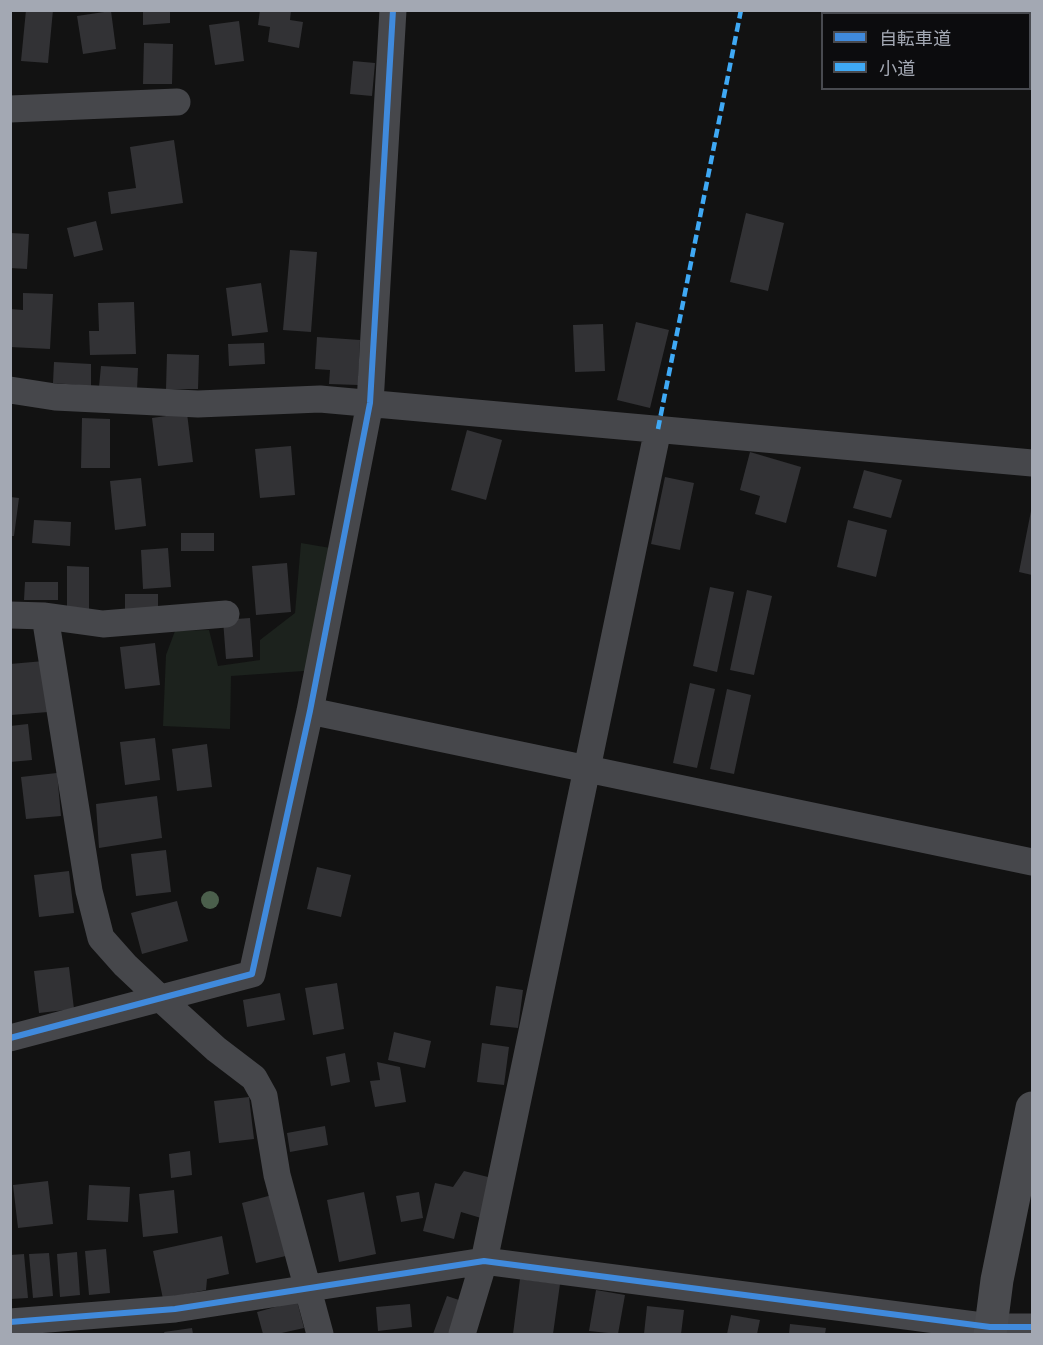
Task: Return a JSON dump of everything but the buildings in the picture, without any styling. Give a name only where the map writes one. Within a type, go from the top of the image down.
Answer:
[{"type":"street","points":[[10,1038],[252,974],[310,711],[370,403],[393,10]]},
{"type":"street","points":[[10,110],[177,102]]},
{"type":"street","points":[[10,390],[56,397],[198,404],[320,399],[1032,463]]},
{"type":"street","points":[[462,1335],[484,1261],[658,429]]},
{"type":"street","points":[[10,615],[45,616],[103,624],[226,614]]},
{"type":"street","points":[[45,616],[89,891],[101,938],[125,965],[161,999],[254,1078],[264,1096],[277,1175],[320,1335]]},
{"type":"street","points":[[310,711],[1032,862]]},
{"type":"street","points":[[990,1331],[997,1280],[1032,1108]]},
{"type":"street","points":[[10,1322],[175,1309],[484,1261],[990,1331],[1032,1327]]},
{"type":"shaded area","points":[[301,543],[342,550],[318,670],[231,676],[230,729],[163,726],[166,655],[175,631],[209,630],[218,666],[260,660],[260,640],[295,613]]},
{"type":"marked path","points":[[658,429],[741,10]]},
{"type":"cycle path","points":[[10,1038],[252,974],[310,711],[370,403],[393,10]]},
{"type":"cycle path","points":[[10,1322],[175,1309],[484,1261],[990,1327],[1032,1327]]}]
